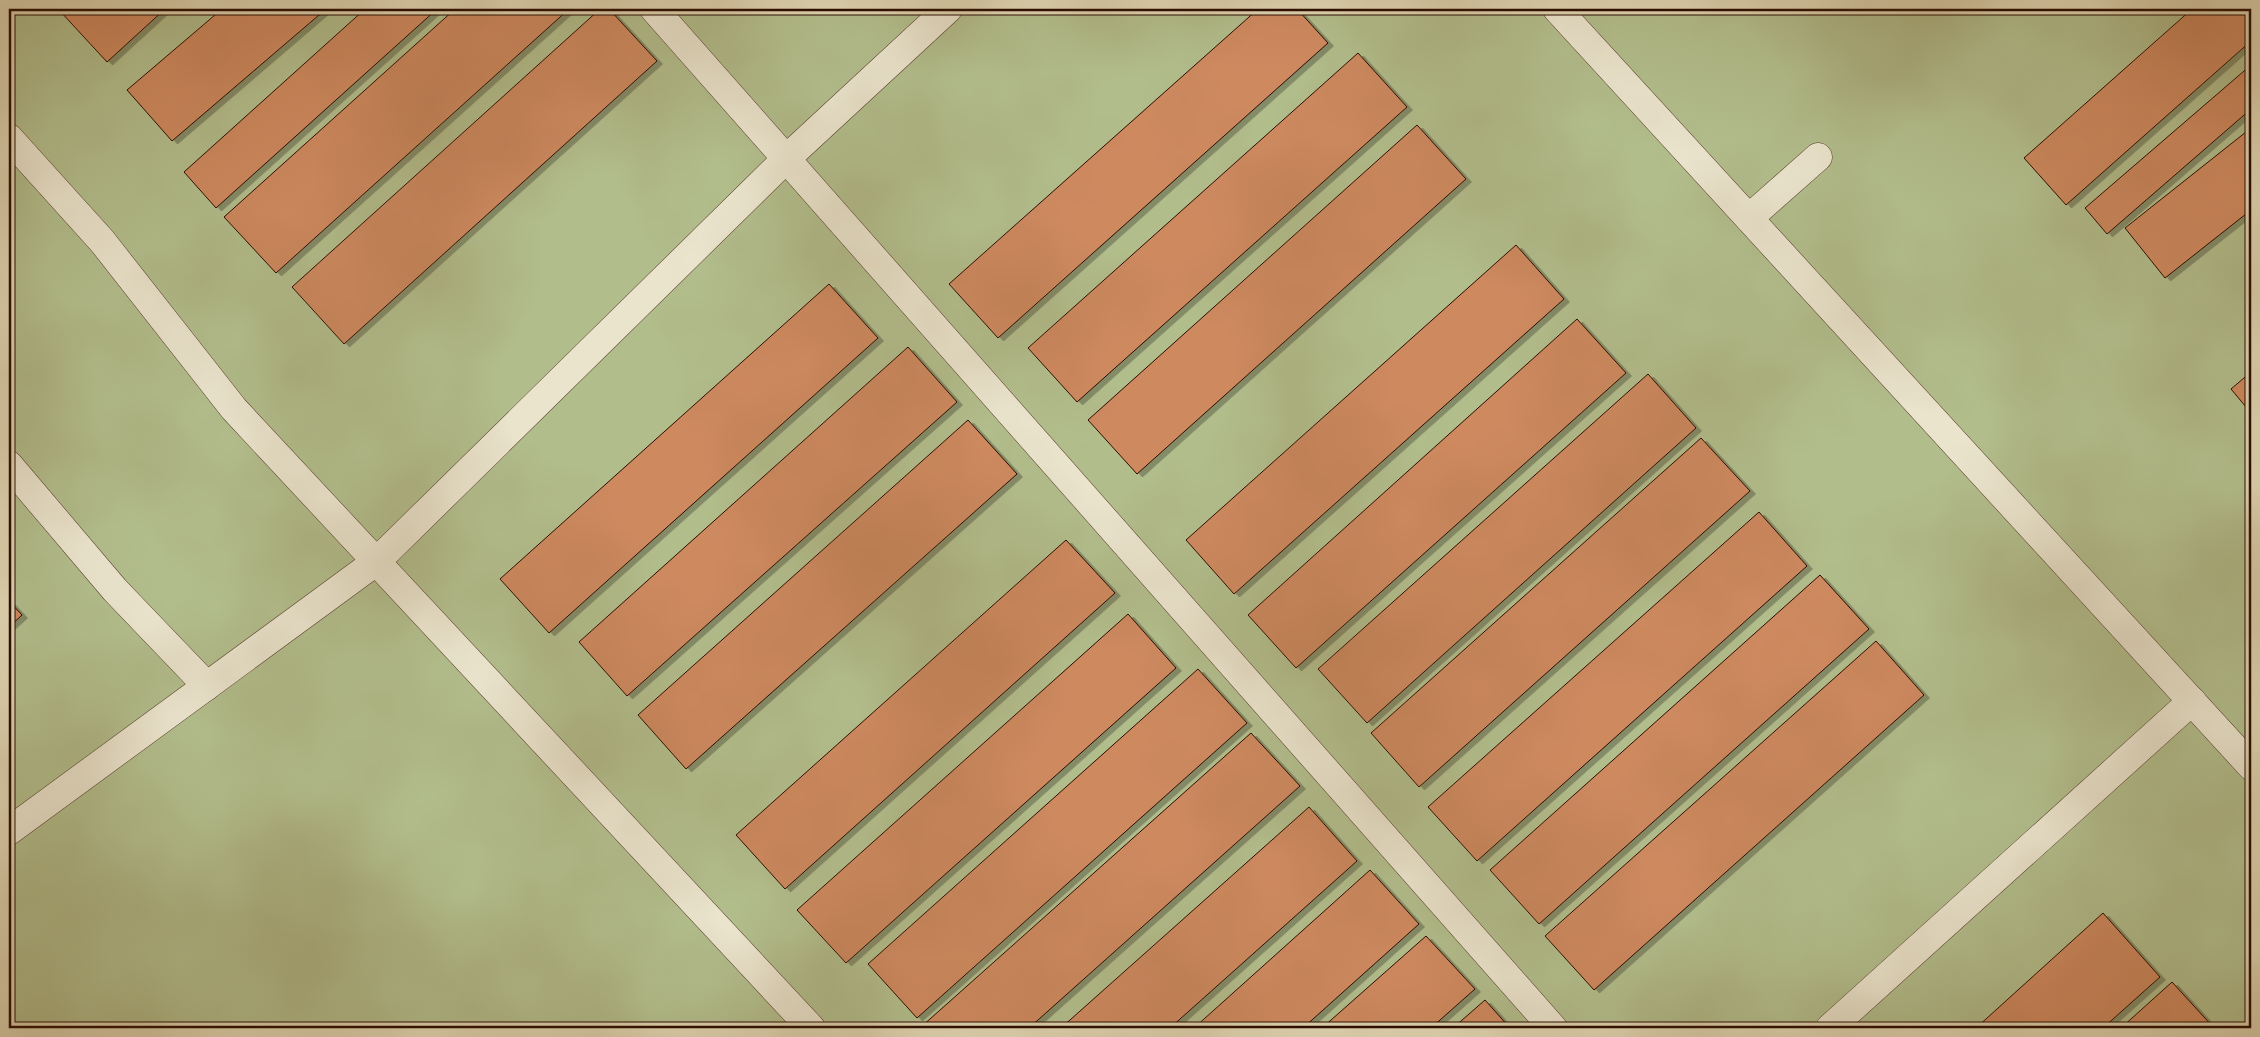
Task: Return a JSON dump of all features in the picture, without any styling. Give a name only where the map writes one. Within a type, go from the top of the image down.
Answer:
[{"type":"lane","points":[[654,9],[1553,1028]]},
{"type":"lane","points":[[9,831],[377,561],[787,158],[948,9]]},
{"type":"lane","points":[[1557,9],[2251,766]]},
{"type":"lane","points":[[9,138],[102,241],[234,409],[811,1028]]},
{"type":"lane","points":[[1749,218],[1818,157]]},
{"type":"lane","points":[[9,465],[115,590],[208,686]]},
{"type":"lane","points":[[1830,1028],[2192,701]]},
{"type":"green space","points":[[9,9],[2251,9],[2251,1028],[9,1028]]},
{"type":"building","points":[[165,9],[107,62],[59,10]]},
{"type":"building","points":[[222,9],[326,9],[172,141],[127,90]]},
{"type":"building","points":[[365,9],[437,9],[216,208],[184,172]]},
{"type":"building","points":[[455,9],[569,9],[276,273],[224,217]]},
{"type":"building","points":[[600,9],[609,9],[657,61],[344,344],[292,287]]},
{"type":"building","points":[[1258,9],[1297,9],[1328,43],[998,338],[949,284]]},
{"type":"building","points":[[2192,9],[2251,9],[2251,41],[2066,205],[2024,158]]},
{"type":"building","points":[[1358,53],[1407,107],[1077,402],[1028,348]]},
{"type":"building","points":[[2251,65],[2251,109],[2107,234],[2085,208]]},
{"type":"building","points":[[1417,125],[1466,179],[1137,474],[1088,420]]},
{"type":"building","points":[[2251,128],[2251,210],[2165,278],[2125,228]]},
{"type":"building","points":[[1516,245],[1564,299],[1234,594],[1186,540]]},
{"type":"building","points":[[829,284],[878,338],[549,633],[500,579]]},
{"type":"building","points":[[1577,319],[1626,373],[1296,668],[1248,615]]},
{"type":"building","points":[[908,347],[957,402],[627,696],[579,642]]},
{"type":"building","points":[[2251,372],[2251,413],[2231,389]]},
{"type":"building","points":[[1648,374],[1696,428],[1367,723],[1318,669]]},
{"type":"building","points":[[968,420],[1017,474],[686,769],[638,715]]},
{"type":"building","points":[[1701,438],[1750,491],[1419,787],[1371,733]]},
{"type":"building","points":[[1759,512],[1807,566],[1477,861],[1428,807]]},
{"type":"building","points":[[1066,540],[1115,593],[785,889],[736,835]]},
{"type":"building","points":[[1820,575],[1869,629],[1539,924],[1490,870]]},
{"type":"building","points":[[9,601],[22,615],[9,627]]},
{"type":"building","points":[[1128,614],[1176,668],[846,963],[797,910]]},
{"type":"building","points":[[1876,641],[1924,695],[1594,990],[1545,936]]},
{"type":"building","points":[[1198,669],[1247,723],[917,1018],[868,964]]},
{"type":"building","points":[[1251,733],[1300,786],[1029,1028],[921,1027]]},
{"type":"building","points":[[1309,807],[1357,861],[1170,1028],[1061,1028]]},
{"type":"building","points":[[1370,870],[1419,924],[1303,1028],[1194,1028]]},
{"type":"building","points":[[2103,913],[2160,977],[2103,1028],[1976,1028]]},
{"type":"building","points":[[1426,936],[1475,989],[1431,1028],[1322,1028]]},
{"type":"building","points":[[2172,982],[2214,1028],[2121,1028]]},
{"type":"building","points":[[1485,1000],[1510,1028],[1453,1028]]}]
